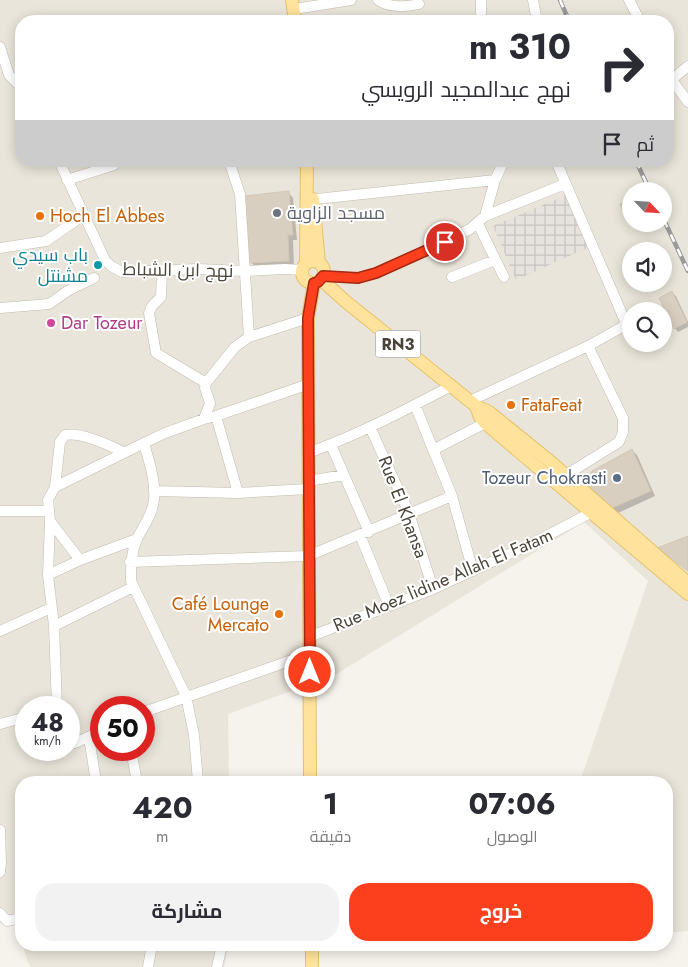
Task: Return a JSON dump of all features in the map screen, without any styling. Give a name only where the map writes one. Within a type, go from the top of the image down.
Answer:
[{"type":"main road","points":[[307,167],[314,273],[308,318],[310,776]]},
{"type":"main road","points":[[309,200],[313,167]]},
{"type":"main road","name":"RN3","points":[[314,273],[345,301],[473,404],[489,412],[547,468],[688,594]]},
{"type":"main road","name":"RN3","points":[[473,404],[485,423],[547,468],[566,475],[596,510],[688,583]]},
{"type":"main road","points":[[312,951],[312,967]]},
{"type":"street","points":[[299,7],[352,0]]},
{"type":"street","points":[[378,0],[386,5],[411,6],[419,4]]},
{"type":"street","points":[[481,0],[481,13]]},
{"type":"street","points":[[533,0],[536,15]]},
{"type":"street","points":[[634,2],[638,15]]},
{"type":"street","points":[[0,47],[9,75],[15,81]]},
{"type":"street","points":[[674,75],[688,66]]},
{"type":"street","points":[[674,84],[688,102]]},
{"type":"street","name":"نهج ابن الشباط","points":[[62,167],[105,260],[122,272],[162,272],[198,269],[244,271],[284,269],[358,278],[376,273],[433,248],[478,224]]},
{"type":"street","points":[[67,180],[105,167]]},
{"type":"street","points":[[231,167],[240,194],[249,337]]},
{"type":"street","points":[[501,167],[495,180],[485,216],[478,224],[504,277]]},
{"type":"street","points":[[473,404],[622,328],[625,321],[558,167]]},
{"type":"street","points":[[309,200],[495,180]]},
{"type":"street","points":[[485,216],[565,184]]},
{"type":"street","points":[[0,248],[46,241],[84,216]]},
{"type":"street","points":[[452,277],[495,260]]},
{"type":"street","points":[[162,272],[161,296],[152,306],[149,313],[156,353],[206,383]]},
{"type":"street","points":[[0,308],[49,304],[68,290],[94,278]]},
{"type":"street","points":[[204,419],[210,403],[205,388],[206,383],[235,347],[249,337],[308,318]]},
{"type":"street","points":[[566,475],[619,442],[623,432],[623,418],[588,346]]},
{"type":"street","points":[[55,487],[165,433],[309,384]]},
{"type":"street","points":[[308,453],[331,445],[370,427],[451,386]]},
{"type":"street","points":[[415,405],[452,496],[473,570]]},
{"type":"street","points":[[216,416],[238,493]]},
{"type":"street","points":[[433,450],[485,423]]},
{"type":"street","name":"Rue El Khansa","points":[[370,427],[409,514],[433,588]]},
{"type":"street","points":[[57,696],[54,626],[48,575],[50,495],[55,487],[60,442],[65,435],[74,435],[104,443],[124,452]]},
{"type":"street","points":[[144,443],[154,491],[150,513],[137,538],[130,562],[131,581],[186,696],[194,735],[197,776]]},
{"type":"street","points":[[331,445],[344,475],[389,606]]},
{"type":"street","points":[[154,491],[238,493],[308,485],[344,475]]},
{"type":"street","points":[[130,562],[308,556],[365,534],[452,496]]},
{"type":"street","name":"Rue Moez lidine Allah El Fatam","points":[[309,637],[433,588],[534,543],[596,510]]},
{"type":"street","points":[[0,511],[49,511]]},
{"type":"street","points":[[50,522],[80,560]]},
{"type":"street","points":[[48,575],[80,560],[137,538]]},
{"type":"street","points":[[54,626],[134,587]]},
{"type":"street","points":[[0,631],[51,608]]},
{"type":"street","points":[[155,708],[309,654]]},
{"type":"street","points":[[0,724],[15,720]]},
{"type":"street","points":[[80,741],[89,737],[95,776]]},
{"type":"street","points":[[133,761],[136,776]]},
{"type":"street","points":[[0,830],[2,863],[0,872]]},
{"type":"street","points":[[0,913],[7,921],[15,920]]},
{"type":"street","points":[[148,967],[151,951]]},
{"type":"street","points":[[217,967],[221,951]]},
{"type":"shaded area","points":[[0,0],[688,0],[688,931],[673,932],[673,776],[582,776],[648,581],[584,522],[335,675],[228,714],[229,776],[15,776],[15,922],[0,923]]},
{"type":"shaded area","points":[[566,195],[589,247],[516,280],[493,226]]},
{"type":"shaded area","points":[[24,951],[228,951],[224,967],[31,967]]},
{"type":"building","points":[[289,191],[293,235],[288,235],[289,261],[249,263],[244,196]]},
{"type":"building","points":[[672,291],[687,322],[674,329],[672,325],[672,302],[661,302],[659,298]]},
{"type":"building","name":"Tozeur Chokrasti","points":[[632,449],[651,491],[612,508],[586,485],[592,471]]},
{"type":"building","points":[[688,536],[688,571],[657,548]]},
{"type":"railway","points":[[560,0],[566,15]]},
{"type":"railway","points":[[639,167],[646,182]]},
{"type":"railway","points":[[670,232],[688,271]]},
{"type":"place","name":"مسجد الزاوية","points":[[277,213]]},
{"type":"place","name":"Hoch El Abbes","points":[[40,216]]},
{"type":"place","name":"باب سيدي مشنتل","points":[[98,265]]},
{"type":"place","name":"Dar Tozeur","points":[[51,323]]},
{"type":"place","name":"FataFeat","points":[[511,405]]},
{"type":"place","name":"Tozeur Chokrasti","points":[[617,478]]},
{"type":"place","name":"Café Lounge Mercato","points":[[279,614]]},
{"type":"route","points":[[310,672],[308,318],[314,283],[318,282],[323,276],[358,278],[376,273],[445,242]]}]
